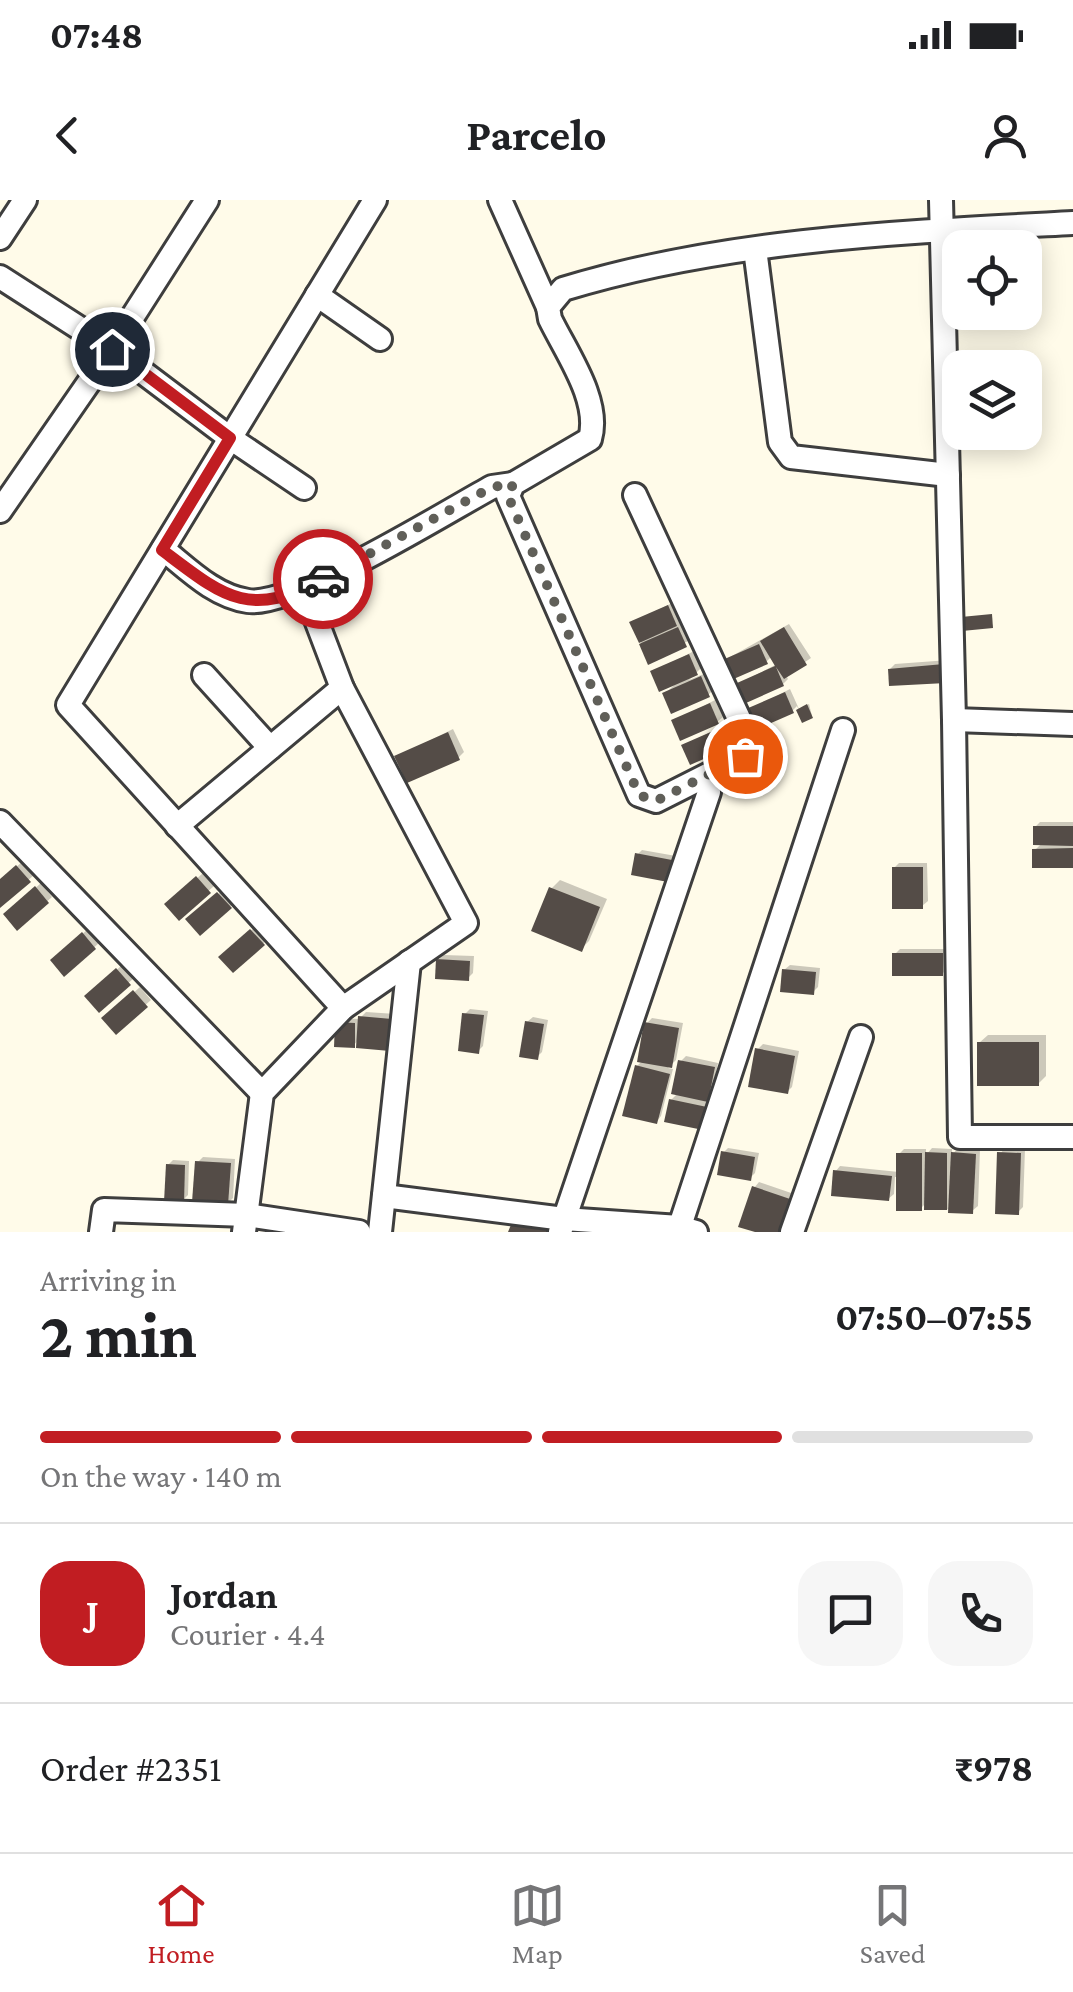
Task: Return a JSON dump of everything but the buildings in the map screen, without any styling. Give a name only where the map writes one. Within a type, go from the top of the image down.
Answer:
[{"type":"street","points":[[0,238],[25,200]]},
{"type":"street","points":[[0,511],[112,349],[206,200]]},
{"type":"street","points":[[342,1008],[68,705],[375,200]]},
{"type":"street","points":[[162,550],[215,590],[250,602],[297,593],[492,487],[513,484],[590,440],[595,422],[500,200]]},
{"type":"street","points":[[941,200],[942,230]]},
{"type":"street","points":[[548,306],[562,289],[628,269],[755,249],[942,230],[1073,223]]},
{"type":"street","points":[[755,249],[780,442],[791,456],[948,474]]},
{"type":"street","points":[[0,277],[112,349],[304,488]]},
{"type":"street","points":[[317,295],[380,339]]},
{"type":"street","points":[[944,330],[960,1137],[1073,1137]]},
{"type":"street","points":[[513,484],[508,496],[639,795],[656,801],[745,756],[749,740],[634,495]]},
{"type":"street","points":[[245,1224],[262,1093],[342,1008],[466,923],[342,688],[315,617]]},
{"type":"street","points":[[204,675],[270,748]]},
{"type":"street","points":[[178,826],[342,688]]},
{"type":"street","points":[[954,720],[1073,724]]},
{"type":"street","points":[[384,1196],[562,1225],[684,1230],[843,730]]},
{"type":"street","points":[[562,1225],[709,792]]},
{"type":"street","points":[[0,822],[262,1093]]},
{"type":"street","points":[[380,1232],[409,962]]},
{"type":"street","points":[[792,1232],[861,1037]]},
{"type":"street","points":[[101,1232],[104,1210],[359,1232]]},
{"type":"way so far","points":[[323,579],[492,487],[513,484],[508,496],[639,795],[656,801],[745,756]]},
{"type":"route","points":[[112,349],[230,438],[162,550],[215,590],[250,602],[297,593],[323,579]]}]
